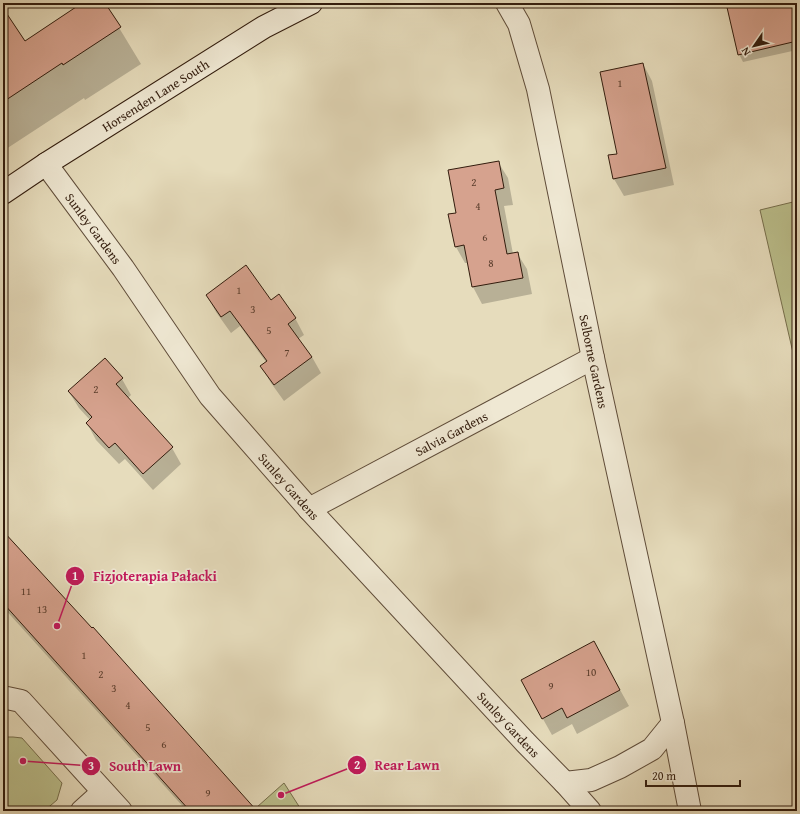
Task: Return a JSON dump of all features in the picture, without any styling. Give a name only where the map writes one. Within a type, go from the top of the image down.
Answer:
[{"type":"street","name":"Horsenden Lane South","points":[[3,193],[46,164],[264,27],[311,3]]},
{"type":"street","name":"Selborne Gardens","points":[[507,3],[519,24],[538,89],[593,358],[673,723],[690,811]]},
{"type":"street","name":"Sunley Gardens","points":[[46,164],[123,268],[210,396],[309,509],[590,811]]},
{"type":"street","name":"Salvia Gardens","points":[[309,509],[593,358]]},
{"type":"street","points":[[4,696],[21,701],[121,811]]},
{"type":"street","points":[[565,783],[591,780],[620,767],[652,749],[673,723]]},
{"type":"street","points":[[82,811],[103,792]]},
{"type":"green space","points":[[797,201],[797,370],[760,210]]},
{"type":"green space","points":[[5,737],[22,738],[62,783],[57,800],[44,811],[3,811],[3,739]]},
{"type":"green space","points":[[284,783],[302,811],[258,811],[257,807]]},
{"type":"building","points":[[82,3],[105,3],[121,27],[63,65],[62,63],[3,102],[3,8],[25,41]]},
{"type":"building","points":[[726,3],[797,3],[797,41],[738,55]]},
{"type":"building","points":[[643,63],[666,168],[613,179],[608,155],[617,154],[600,72]]},
{"type":"building","points":[[499,161],[504,188],[495,190],[507,254],[518,252],[523,278],[472,287],[464,245],[455,247],[448,214],[456,213],[448,170]]},
{"type":"building","points":[[246,265],[271,300],[279,294],[296,318],[288,324],[312,357],[274,385],[260,366],[267,361],[230,311],[221,317],[206,295]]},
{"type":"building","points":[[105,358],[123,378],[116,384],[173,447],[143,474],[115,443],[109,448],[86,423],[92,417],[68,391]]},
{"type":"building","points":[[3,531],[92,628],[93,627],[257,811],[190,811],[3,603]]},
{"type":"building","points":[[594,641],[620,690],[567,718],[562,708],[542,719],[521,680]]},
{"type":"place","name":"Fizjoterapia Pałacki","points":[[57,626]]},
{"type":"place","name":"South Lawn","points":[[23,761]]},
{"type":"place","name":"Rear Lawn","points":[[281,795]]}]
